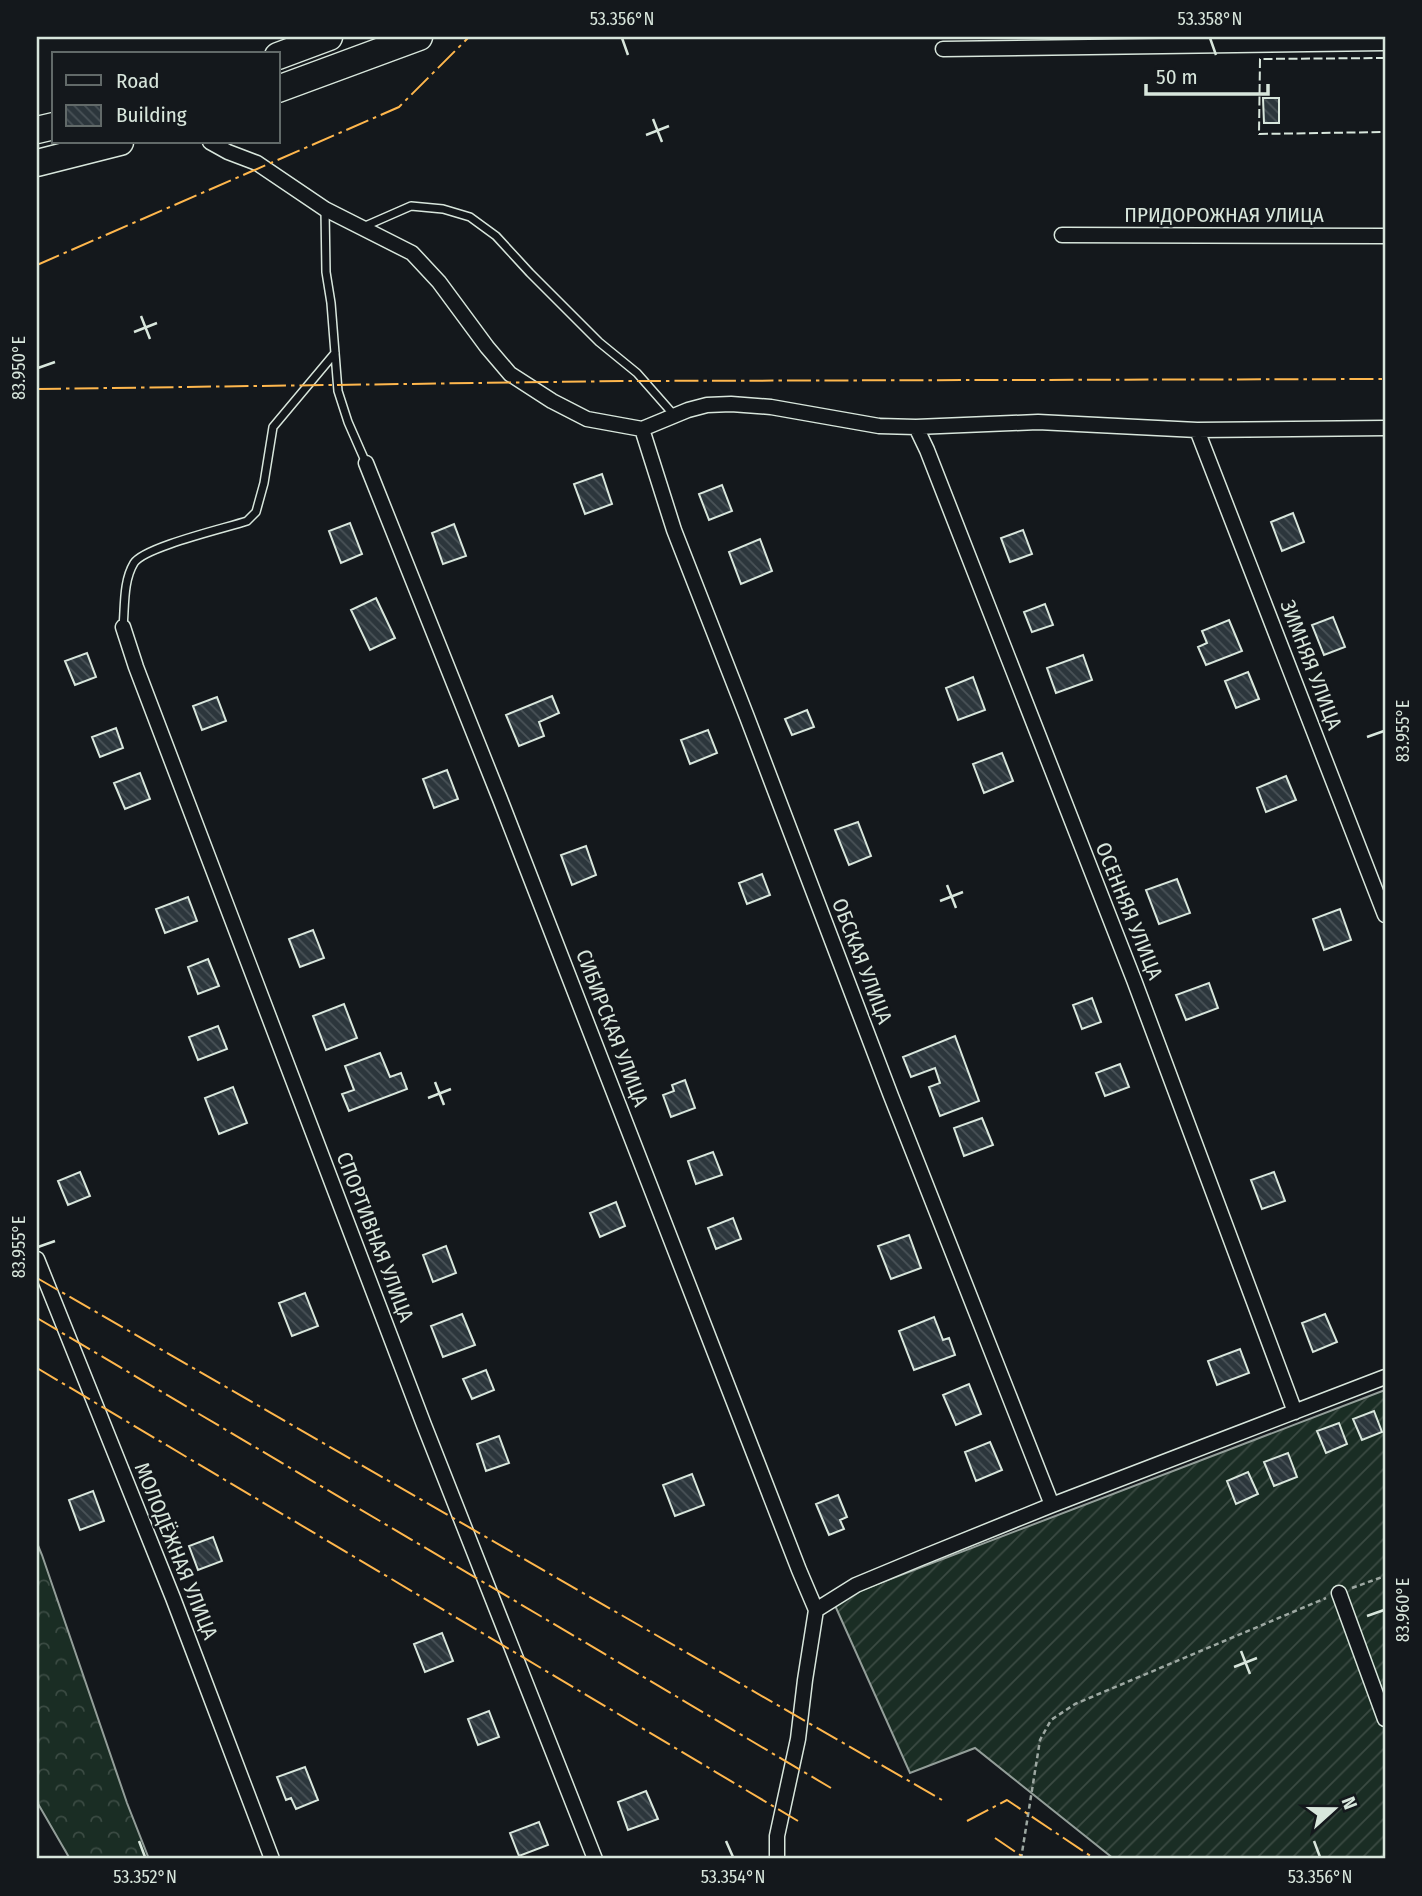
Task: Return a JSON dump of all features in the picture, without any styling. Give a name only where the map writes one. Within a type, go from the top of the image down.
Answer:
[{"type":"highway","points":[[280,55],[329,37]]},
{"type":"highway","points":[[280,88],[419,37]]},
{"type":"highway","points":[[37,163],[112,144]]},
{"type":"street","points":[[943,49],[1385,43]]},
{"type":"street","points":[[214,144],[257,163],[325,209],[412,253],[439,282],[461,315],[510,374],[552,401],[587,419],[642,429],[707,405],[731,404],[771,407],[879,426],[1038,422],[1197,430],[1385,428]]},
{"type":"street","name":"ПРИДОРОЖНАЯ УЛИЦА","points":[[1062,236],[1385,236]]},
{"type":"street","name":"ОСЕННЯЯ УЛИЦА","points":[[916,427],[1134,980],[1295,1412]]},
{"type":"street","name":"ОБСКАЯ УЛИЦА","points":[[642,429],[674,530],[891,1096],[1052,1505]]},
{"type":"street","name":"ЗИМНЯЯ УЛИЦА","points":[[1197,430],[1385,915]]},
{"type":"street","name":"СИБИРСКАЯ УЛИЦА","points":[[366,463],[816,1610]]},
{"type":"street","name":"СПОРТИВНАЯ УЛИЦА","points":[[123,627],[424,1424],[595,1859]]},
{"type":"street","name":"МОЛОДЁЖНАЯ УЛИЦА","points":[[37,1259],[173,1598],[272,1859]]},
{"type":"street","points":[[777,1859],[777,1836],[798,1739],[816,1610],[856,1585],[1052,1505],[1385,1377]]},
{"type":"street","points":[[1339,1593],[1385,1719]]},
{"type":"lane","points":[[361,228],[411,206],[443,209],[470,218],[496,236],[589,332],[637,373],[674,416]]},
{"type":"lane","points":[[325,209],[326,272],[338,390],[348,422],[366,463]]},
{"type":"lane","points":[[123,627],[127,578],[136,560],[154,549],[247,521],[256,512],[274,427],[335,353]]},
{"type":"path","points":[[1021,1859],[1040,1740],[1051,1720],[1075,1704],[1385,1576]]},
{"type":"green space","points":[[1385,1390],[1385,1859],[1114,1859],[975,1748],[910,1773],[833,1601]]},
{"type":"green space","points":[[37,1543],[149,1859],[70,1859],[37,1802]]},
{"type":"building","points":[[1263,98],[1279,98],[1279,123],[1264,123]]},
{"type":"building","points":[[602,474],[612,504],[585,514],[574,484]]},
{"type":"building","points":[[722,485],[732,511],[709,520],[699,494]]},
{"type":"building","points":[[1293,513],[1304,542],[1282,551],[1271,522]]},
{"type":"building","points":[[350,523],[362,554],[341,563],[329,531]]},
{"type":"building","points":[[454,524],[466,556],[443,564],[432,533]]},
{"type":"building","points":[[1023,530],[1032,554],[1010,562],[1001,538]]},
{"type":"building","points":[[760,539],[772,571],[741,584],[729,552]]},
{"type":"building","points":[[376,598],[395,638],[370,650],[351,610]]},
{"type":"building","points":[[1045,604],[1053,625],[1032,632],[1024,612]]},
{"type":"building","points":[[1333,617],[1345,647],[1324,655],[1312,625]]},
{"type":"building","points":[[1229,620],[1242,651],[1206,665],[1198,647],[1207,643],[1202,631]]},
{"type":"building","points":[[87,653],[96,677],[75,685],[65,661]]},
{"type":"building","points":[[1083,655],[1092,680],[1056,693],[1047,668]]},
{"type":"building","points":[[1248,672],[1259,699],[1236,708],[1225,681]]},
{"type":"building","points":[[973,677],[985,710],[958,720],[946,688]]},
{"type":"building","points":[[552,696],[559,713],[539,722],[544,736],[519,746],[506,715]]},
{"type":"building","points":[[217,697],[226,721],[202,730],[193,706]]},
{"type":"building","points":[[807,710],[814,727],[792,735],[785,719]]},
{"type":"building","points":[[116,728],[123,748],[100,757],[92,737]]},
{"type":"building","points":[[708,730],[717,753],[690,764],[681,740]]},
{"type":"building","points":[[1002,753],[1013,781],[984,793],[973,764]]},
{"type":"building","points":[[447,770],[458,799],[434,808],[423,779]]},
{"type":"building","points":[[140,773],[150,799],[125,809],[114,783]]},
{"type":"building","points":[[1286,776],[1296,800],[1266,812],[1257,788]]},
{"type":"building","points":[[858,822],[871,856],[849,865],[835,830]]},
{"type":"building","points":[[586,846],[596,875],[572,885],[561,855]]},
{"type":"building","points":[[762,874],[770,895],[747,904],[739,883]]},
{"type":"building","points":[[1177,879],[1190,913],[1159,924],[1146,890]]},
{"type":"building","points":[[188,897],[197,921],[165,933],[156,909]]},
{"type":"building","points":[[1340,909],[1351,940],[1324,950],[1313,919]]},
{"type":"building","points":[[313,930],[324,958],[300,967],[289,939]]},
{"type":"building","points":[[208,959],[219,986],[198,994],[188,967]]},
{"type":"building","points":[[1209,983],[1218,1008],[1186,1020],[1176,995]]},
{"type":"building","points":[[1092,998],[1101,1022],[1082,1029],[1073,1005]]},
{"type":"building","points":[[344,1004],[357,1038],[326,1050],[313,1016]]},
{"type":"building","points":[[218,1026],[227,1049],[198,1060],[189,1037]]},
{"type":"building","points":[[955,1036],[979,1101],[940,1116],[929,1087],[940,1083],[935,1068],[911,1077],[903,1057]]},
{"type":"building","points":[[380,1053],[390,1077],[401,1073],[407,1089],[349,1111],[342,1094],[354,1090],[345,1066]]},
{"type":"building","points":[[1120,1064],[1129,1087],[1105,1096],[1096,1073]]},
{"type":"building","points":[[685,1080],[695,1108],[671,1117],[663,1095],[674,1091],[672,1085]]},
{"type":"building","points":[[233,1087],[247,1123],[219,1134],[205,1098]]},
{"type":"building","points":[[982,1118],[993,1145],[964,1156],[954,1128]]},
{"type":"building","points":[[713,1152],[722,1175],[696,1184],[688,1161]]},
{"type":"building","points":[[80,1172],[90,1196],[68,1205],[58,1181]]},
{"type":"building","points":[[1274,1172],[1285,1201],[1262,1209],[1251,1180]]},
{"type":"building","points":[[616,1202],[625,1226],[600,1237],[590,1213]]},
{"type":"building","points":[[733,1218],[741,1239],[716,1249],[708,1228]]},
{"type":"building","points":[[909,1235],[921,1268],[891,1279],[878,1246]]},
{"type":"building","points":[[446,1246],[456,1273],[433,1282],[423,1255]]},
{"type":"building","points":[[305,1293],[318,1326],[292,1336],[279,1303]]},
{"type":"building","points":[[462,1314],[475,1345],[443,1357],[431,1326]]},
{"type":"building","points":[[1325,1314],[1337,1342],[1313,1352],[1302,1323]]},
{"type":"building","points":[[934,1317],[943,1340],[949,1338],[955,1355],[914,1370],[899,1331]]},
{"type":"building","points":[[1240,1349],[1249,1373],[1217,1385],[1208,1361]]},
{"type":"building","points":[[486,1370],[494,1390],[472,1399],[463,1379]]},
{"type":"building","points":[[969,1384],[981,1414],[956,1425],[943,1395]]},
{"type":"building","points":[[1374,1411],[1382,1432],[1362,1440],[1353,1419]]},
{"type":"building","points":[[1339,1423],[1347,1444],[1326,1453],[1317,1431]]},
{"type":"building","points":[[499,1436],[509,1463],[486,1471],[477,1444]]},
{"type":"building","points":[[990,1442],[1002,1470],[976,1481],[965,1452]]},
{"type":"building","points":[[1288,1453],[1297,1477],[1274,1486],[1264,1462]]},
{"type":"building","points":[[1248,1472],[1258,1494],[1236,1504],[1227,1481]]},
{"type":"building","points":[[692,1474],[704,1505],[675,1516],[663,1485]]},
{"type":"building","points":[[93,1491],[104,1521],[80,1530],[69,1500]]},
{"type":"building","points":[[838,1495],[847,1517],[840,1520],[844,1529],[829,1535],[816,1504]]},
{"type":"building","points":[[213,1537],[222,1561],[198,1570],[189,1546]]},
{"type":"building","points":[[442,1633],[453,1661],[425,1672],[414,1644]]},
{"type":"building","points":[[489,1711],[499,1737],[478,1745],[468,1719]]},
{"type":"building","points":[[305,1767],[318,1800],[296,1809],[291,1798],[286,1800],[277,1777]]},
{"type":"building","points":[[646,1791],[658,1819],[628,1830],[618,1802]]},
{"type":"building","points":[[539,1822],[548,1845],[519,1856],[510,1833]]},
{"type":"fence","points":[[1385,58],[1260,59],[1259,134],[1385,132]]},
{"type":"power","points":[[37,265],[399,107],[469,37]]},
{"type":"power","points":[[37,389],[623,381],[1385,379]]},
{"type":"power","points":[[37,1278],[942,1800]]},
{"type":"power","points":[[37,1318],[831,1788]]},
{"type":"power","points":[[37,1368],[798,1821]]},
{"type":"power","points":[[967,1821],[1007,1800],[1095,1859]]},
{"type":"power","points":[[995,1838],[1026,1859]]}]
